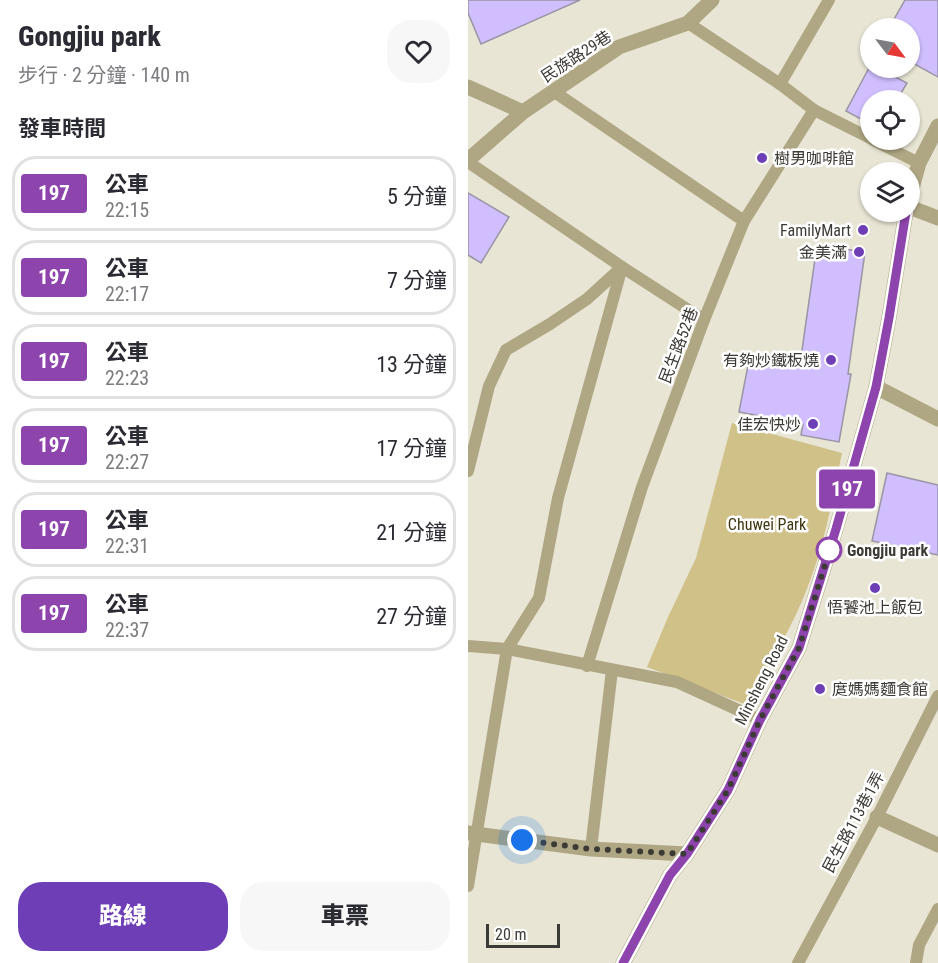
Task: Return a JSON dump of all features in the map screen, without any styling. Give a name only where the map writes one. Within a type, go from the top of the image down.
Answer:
[{"type":"street","name":"民族路29巷","points":[[468,161],[523,112],[619,47],[688,23],[712,0]]},
{"type":"street","points":[[468,87],[523,112]]},
{"type":"street","points":[[920,162],[938,126]]},
{"type":"street","points":[[920,211],[938,218]]},
{"type":"street","name":"Minsheng Road","points":[[623,963],[670,875],[687,854],[728,790],[760,720],[799,648],[836,529],[876,387],[904,222]]},
{"type":"street","points":[[876,387],[938,419]]},
{"type":"street","points":[[877,817],[938,845]]},
{"type":"street","points":[[472,833],[591,849],[687,854]]},
{"type":"lane","points":[[780,84],[829,0]]},
{"type":"lane","points":[[688,23],[780,84],[814,110],[860,133]]},
{"type":"lane","points":[[553,91],[744,221]]},
{"type":"lane","name":"民生路52巷","points":[[587,666],[642,487],[704,320],[744,221],[814,110]]},
{"type":"lane","points":[[893,150],[917,162]]},
{"type":"lane","points":[[468,161],[622,267],[704,320]]},
{"type":"lane","points":[[468,471],[489,386],[506,350],[587,299],[622,267]]},
{"type":"lane","points":[[468,886],[472,833],[507,649],[539,598],[558,498],[622,267]]},
{"type":"lane","points":[[468,646],[507,649],[677,682],[760,720]]},
{"type":"lane","points":[[591,849],[612,670]]},
{"type":"lane","name":"民生路113巷1弄","points":[[798,963],[877,817],[938,696]]},
{"type":"lane","points":[[916,963],[919,945],[938,909]]},
{"type":"green space","name":"Chuwei Park","points":[[732,423],[842,453],[825,532],[805,594],[790,627],[747,705],[647,667],[696,558]]},
{"type":"building","points":[[468,0],[580,0],[481,44],[468,13]]},
{"type":"building","points":[[905,0],[938,0],[938,77],[920,67],[920,18],[895,18]]},
{"type":"building","points":[[864,78],[897,78],[907,83],[903,90],[860,90],[860,119],[846,111]]},
{"type":"building","points":[[468,193],[509,217],[481,263],[468,255]]},
{"type":"building","points":[[817,245],[865,252],[848,374],[851,374],[839,442],[801,435],[803,424],[739,412],[750,355],[800,364]]},
{"type":"building","points":[[887,473],[938,485],[938,555],[872,541]]},
{"type":"bus line","name":"197","points":[[623,963],[670,875],[687,854],[728,790],[760,720],[799,648],[836,529],[876,387],[904,222]]},
{"type":"place","name":"樹男咖啡館","points":[[762,158]]},
{"type":"place","name":"FamilyMart","points":[[863,230]]},
{"type":"place","name":"金美滿","points":[[859,252]]},
{"type":"place","name":"有夠炒鐵板燒","points":[[831,360]]},
{"type":"place","name":"佳宏快炒","points":[[813,424]]},
{"type":"place","name":"Gongjiu park","points":[[829,550]]},
{"type":"place","name":"悟饕池上飯包","points":[[875,588]]},
{"type":"place","name":"庹媽媽麵食館","points":[[820,689]]},
{"type":"route","points":[[522,840],[591,849],[687,854],[728,790],[760,720],[799,648],[829,550]]}]
